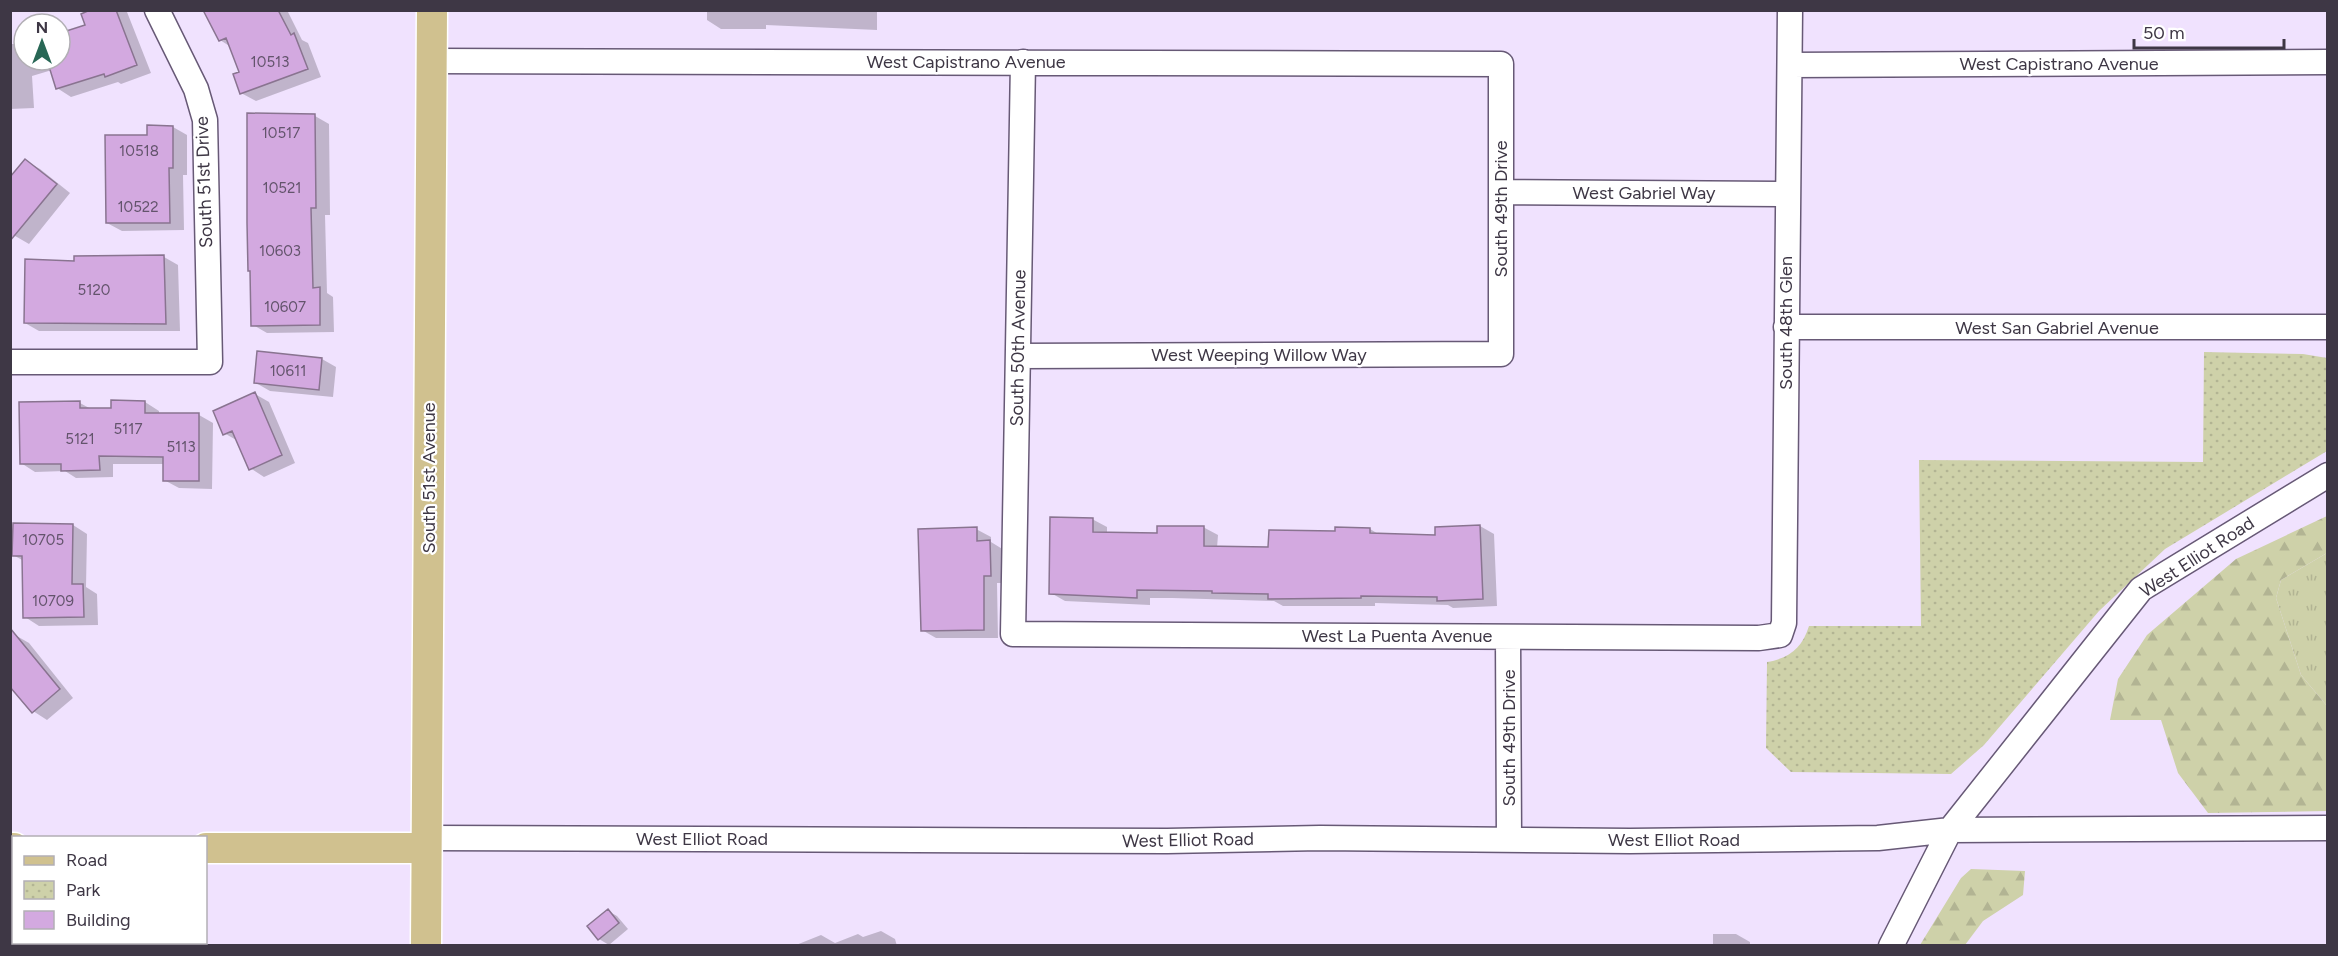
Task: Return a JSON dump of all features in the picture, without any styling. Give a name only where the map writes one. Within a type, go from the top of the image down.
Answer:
[{"type":"main road","name":"South 51st Avenue","points":[[426,945],[432,10]]},
{"type":"main road","name":"West Elliot Road","points":[[207,848],[426,843]]},
{"type":"street","name":"South 51st Drive","points":[[10,362],[210,362],[205,120],[196,89],[157,10]]},
{"type":"street","name":"South 48th Glen","points":[[1780,635],[1785,623],[1790,10]]},
{"type":"street","name":"West Capistrano Avenue","points":[[432,61],[1501,64]]},
{"type":"street","name":"South 50th Avenue","points":[[1013,634],[1023,62]]},
{"type":"street","name":"West Capistrano Avenue","points":[[1790,65],[2328,62]]},
{"type":"street","name":"South 49th Drive","points":[[1501,64],[1501,354]]},
{"type":"street","name":"West Gabriel Way","points":[[1502,192],[1787,194]]},
{"type":"street","name":"West San Gabriel Avenue","points":[[1786,327],[2328,327]]},
{"type":"street","name":"West Weeping Willow Way","points":[[1018,356],[1501,354]]},
{"type":"street","name":"West Elliot Road","points":[[1950,830],[2141,589],[2328,475]]},
{"type":"street","name":"West La Puenta Avenue","points":[[1013,634],[1759,638],[1780,635]]},
{"type":"street","name":"South 49th Drive","points":[[1508,637],[1509,839]]},
{"type":"street","name":"West Elliot Road","points":[[426,843],[1167,841],[1320,838],[1630,841],[1878,838],[1950,830],[2328,828]]},
{"type":"street","points":[[1891,945],[1950,830]]},
{"type":"green space","points":[[2204,352],[2303,354],[2327,358],[2327,451],[2165,549],[2099,611],[1984,745],[1951,774],[1791,772],[1766,748],[1767,662],[1782,658],[1794,651],[1803,640],[1809,626],[1921,626],[1919,460],[2203,462]]},
{"type":"green space","points":[[2327,516],[2327,553],[2281,580],[2276,598],[2301,675],[2327,706],[2327,811],[2208,813],[2178,773],[2161,720],[2110,720],[2118,679],[2147,635],[2236,559]]},
{"type":"green space","points":[[2327,553],[2327,706],[2301,675],[2276,598],[2281,580]]},
{"type":"green space","points":[[1971,869],[2025,871],[2023,895],[1983,921],[1965,945],[1920,945],[1961,878]]},
{"type":"building","points":[[90,10],[116,10],[137,65],[105,77],[104,74],[56,89],[51,72],[72,72],[72,29],[85,25],[81,14]]},
{"type":"building","points":[[203,10],[278,10],[291,35],[294,33],[308,69],[240,94],[233,74],[239,72],[226,38],[219,41]]},
{"type":"building","points":[[247,113],[315,114],[316,208],[311,208],[313,288],[320,287],[320,325],[251,326],[247,223]]},
{"type":"building","points":[[147,125],[173,126],[173,168],[169,168],[170,223],[106,223],[105,135],[147,135]]},
{"type":"building","points":[[25,159],[57,184],[10,241],[10,177]]},
{"type":"building","points":[[164,255],[166,324],[24,323],[25,259],[74,261],[74,256]]},
{"type":"building","points":[[257,351],[322,358],[319,390],[254,383]]},
{"type":"building","points":[[255,392],[282,455],[249,470],[232,431],[223,435],[213,411]]},
{"type":"building","points":[[111,400],[145,401],[145,413],[199,413],[199,481],[163,481],[163,457],[99,456],[100,470],[61,471],[61,464],[20,464],[19,402],[80,401],[80,408],[111,408]]},
{"type":"building","points":[[1050,517],[1093,518],[1093,532],[1157,533],[1157,526],[1204,526],[1204,546],[1268,547],[1269,530],[1335,531],[1335,527],[1370,528],[1370,533],[1435,535],[1435,527],[1480,525],[1483,599],[1437,601],[1437,597],[1361,596],[1361,598],[1268,599],[1268,594],[1137,590],[1137,598],[1049,594]]},
{"type":"building","points":[[13,523],[73,524],[72,584],[83,584],[84,617],[23,618],[22,556],[12,556]]},
{"type":"building","points":[[977,527],[977,541],[990,540],[991,576],[984,576],[984,630],[921,631],[918,529]]},
{"type":"building","points":[[10,628],[60,689],[32,713],[10,687]]},
{"type":"building","points":[[608,909],[619,923],[598,940],[587,926]]}]
